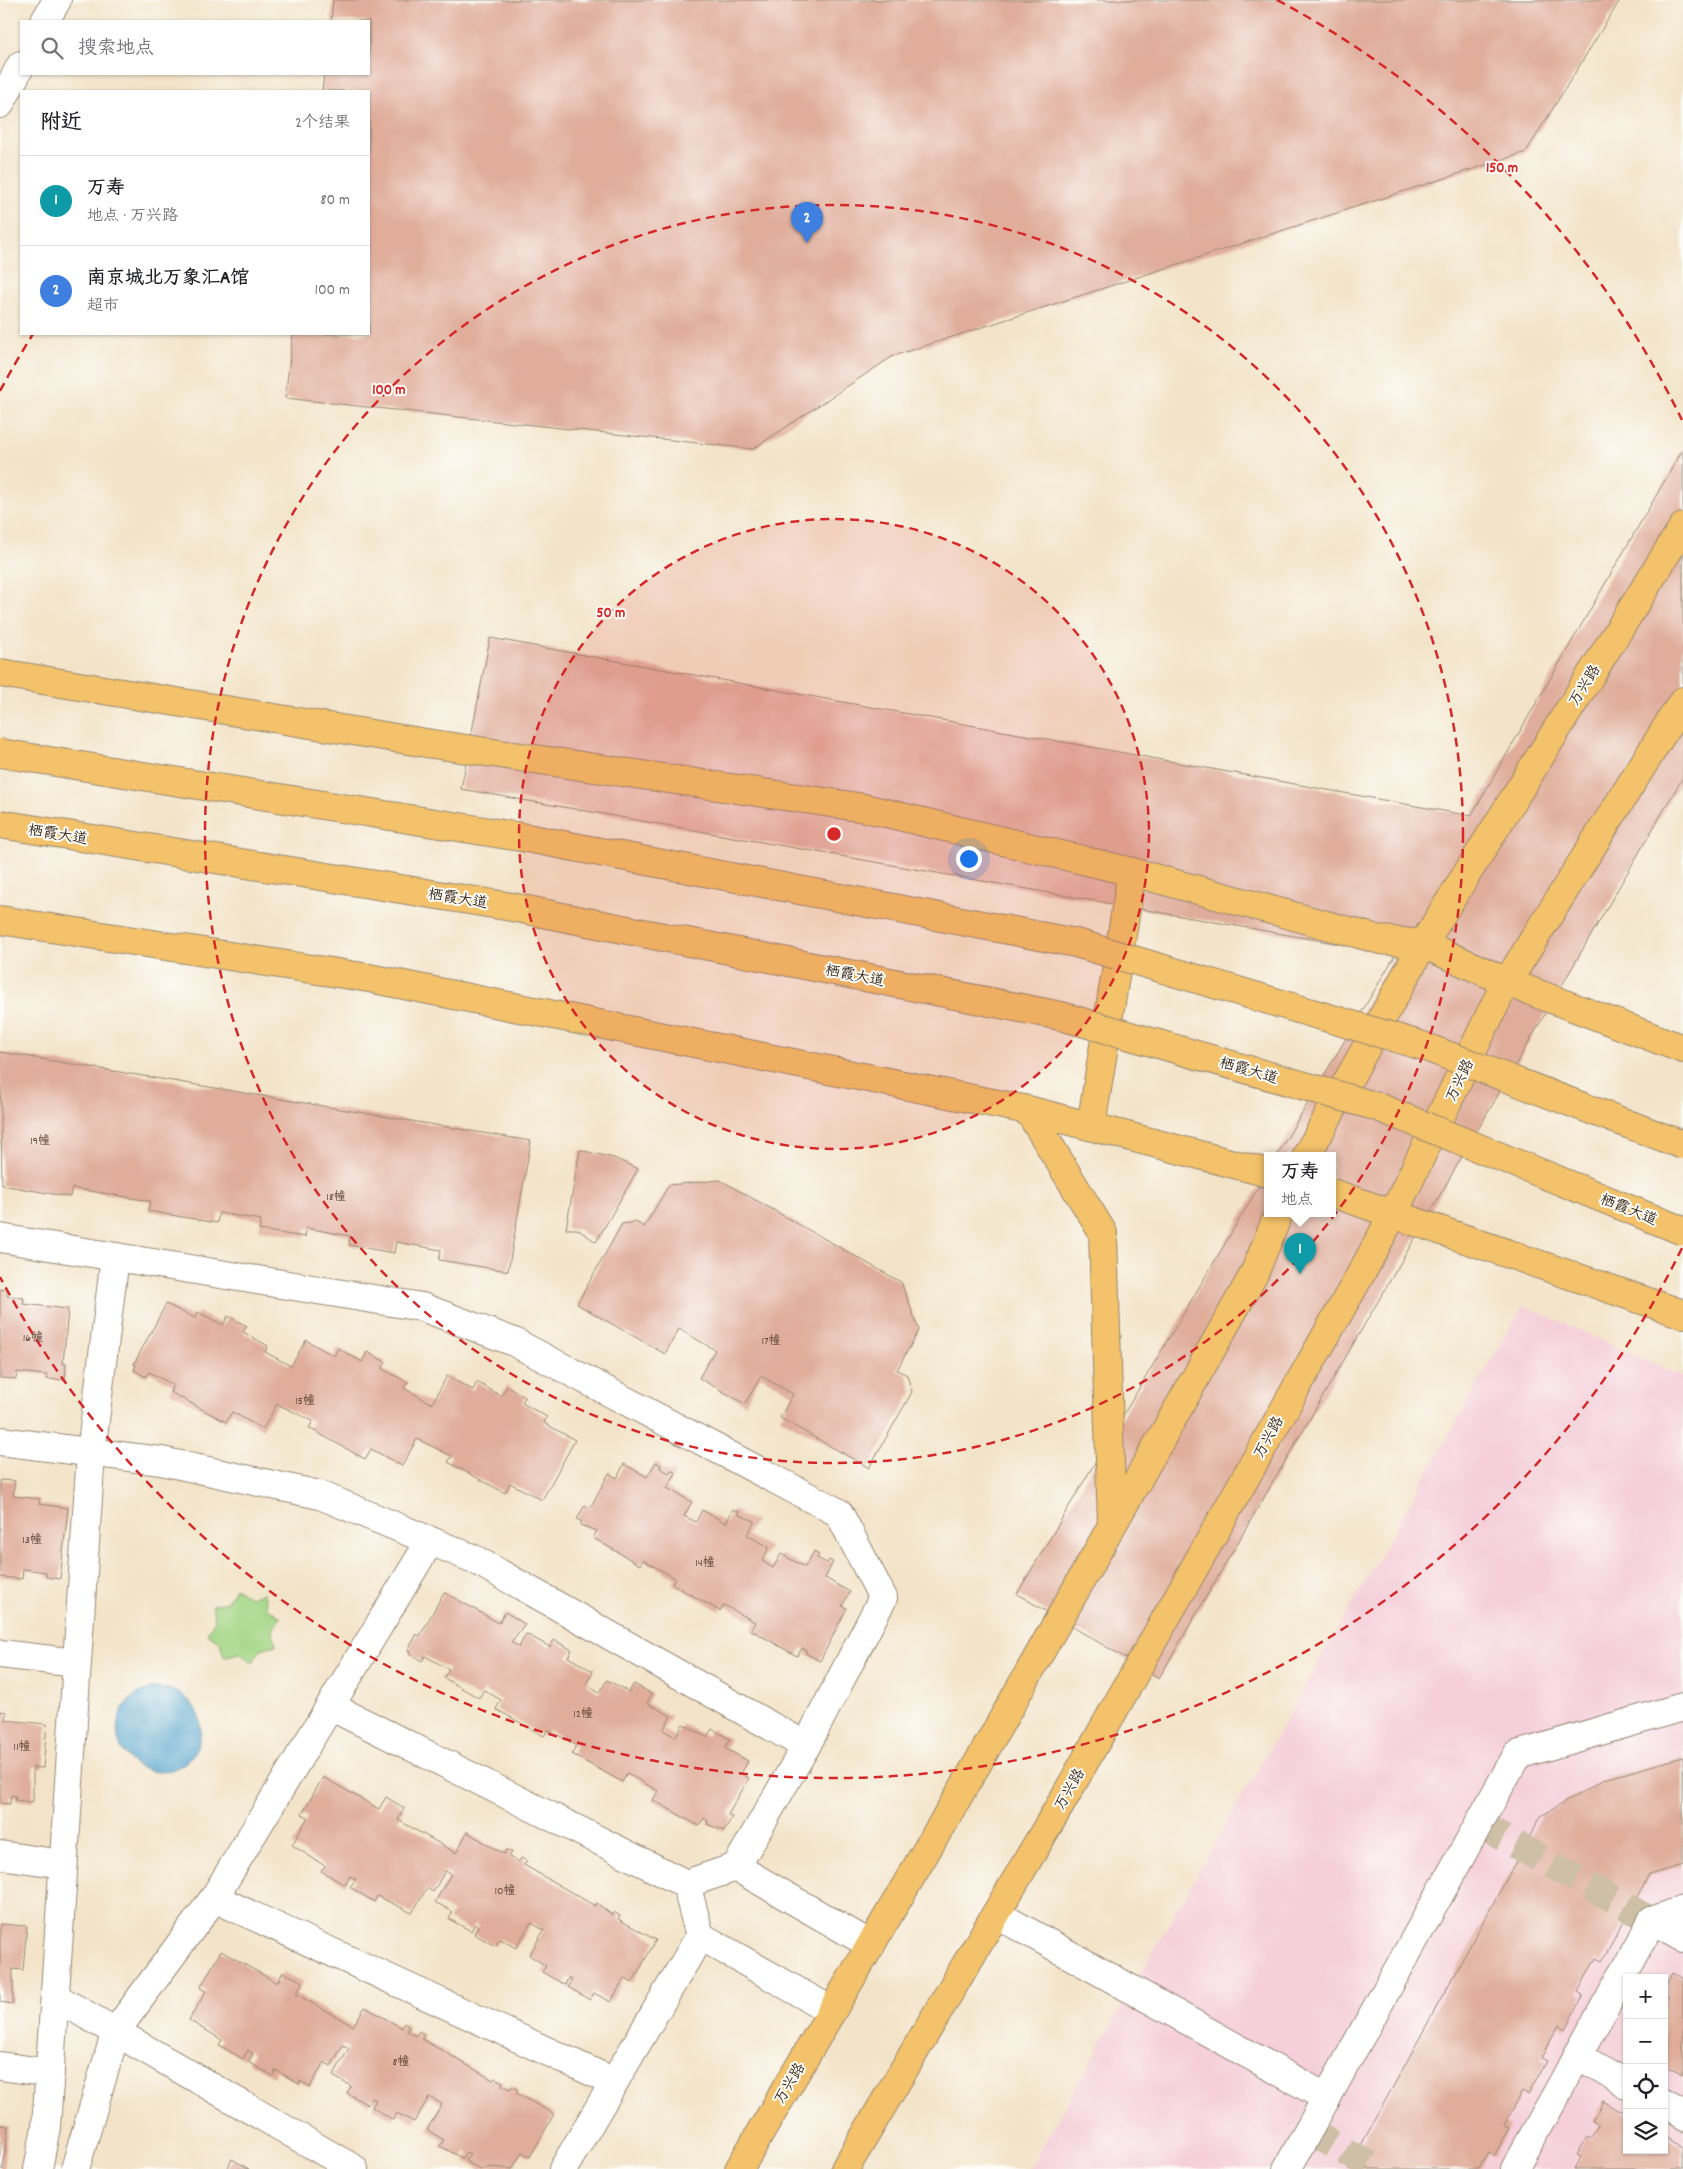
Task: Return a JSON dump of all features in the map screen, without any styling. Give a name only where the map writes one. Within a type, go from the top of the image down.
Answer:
[{"type":"main road","name":"万兴路","points":[[1309,1152],[1423,944],[1683,526]]},
{"type":"main road","points":[[0,673],[426,743],[865,808],[1132,872],[1381,940],[1423,944],[1507,982],[1683,1049]]},
{"type":"main road","name":"万兴路","points":[[844,2169],[1059,1806],[1393,1214],[1507,982],[1683,700]]},
{"type":"main road","points":[[0,754],[527,838],[1076,943],[1423,1046],[1683,1144]]},
{"type":"main road","name":"栖霞大道","points":[[0,824],[512,907],[1061,1016],[1378,1107],[1683,1231]]},
{"type":"main road","points":[[1091,1126],[1132,872]]},
{"type":"main road","points":[[0,920],[369,978],[1028,1110],[1264,1172]]},
{"type":"main road","points":[[1028,1110],[1103,1233],[1112,1525]]},
{"type":"main road","points":[[1336,1194],[1683,1314]]},
{"type":"main road","name":"万兴路","points":[[739,2169],[979,1761],[1254,1274],[1278,1217]]},
{"type":"street","points":[[46,20],[56,0]]},
{"type":"street","points":[[0,104],[20,67]]},
{"type":"street","points":[[0,1238],[422,1307],[514,1342],[839,1513],[883,1598],[806,1746],[736,1867],[686,1884],[330,1706]]},
{"type":"street","points":[[38,2169],[46,2127],[50,2073],[91,1453],[115,1257]]},
{"type":"street","points":[[0,1441],[161,1461],[320,1495],[474,1558],[806,1746]]},
{"type":"street","points":[[75,2169],[116,2031],[214,1898],[430,1541]]},
{"type":"street","points":[[0,1654],[77,1663]]},
{"type":"street","points":[[1287,2169],[1517,1755],[1683,1707]]},
{"type":"street","points":[[0,1855],[63,1864]]},
{"type":"street","points":[[736,1867],[871,1944]]},
{"type":"street","points":[[686,1884],[700,1936],[832,2011]]},
{"type":"street","points":[[214,1898],[614,2082]]},
{"type":"street","points":[[1515,2169],[1652,1921],[1683,1910]]},
{"type":"street","points":[[996,1914],[1327,2098]]},
{"type":"street","points":[[1652,1921],[1683,1938]]},
{"type":"street","points":[[563,2169],[700,1936]]},
{"type":"street","points":[[55,1996],[354,2169]]},
{"type":"street","points":[[1577,2056],[1623,2082]]},
{"type":"street","points":[[0,2066],[50,2073]]},
{"type":"street","points":[[1668,2108],[1683,2116]]},
{"type":"shaded area","points":[[1523,1305],[1683,1377],[1683,2169],[1029,2169]]},
{"type":"green space","points":[[235,1588],[249,1597],[264,1593],[267,1608],[281,1617],[272,1630],[276,1645],[261,1649],[253,1662],[239,1653],[224,1657],[220,1642],[207,1633],[215,1620],[212,1605],[227,1602]]},
{"type":"water","points":[[159,1688],[175,1691],[194,1707],[198,1714],[201,1730],[198,1746],[182,1765],[175,1769],[159,1772],[143,1769],[124,1753],[120,1746],[117,1730],[120,1714],[136,1695],[143,1691]]},
{"type":"building","points":[[333,0],[1620,0],[1526,152],[893,356],[753,449],[285,398],[293,335],[370,335],[370,90],[322,90],[324,75],[370,75],[370,20],[331,20]]},
{"type":"building","points":[[1683,449],[1683,777],[1159,1678],[1017,1594],[1264,1178],[1264,1217],[1336,1217],[1336,1152],[1279,1152],[1396,954],[461,789],[490,638],[1471,816]]},
{"type":"building","points":[[0,1052],[531,1141],[508,1271],[439,1260],[441,1250],[396,1242],[394,1253],[349,1245],[350,1236],[306,1228],[305,1237],[259,1230],[261,1220],[219,1213],[217,1223],[148,1211],[150,1201],[72,1188],[70,1197],[2,1185]]},
{"type":"building","points":[[580,1150],[614,1158],[638,1169],[596,1242],[577,1229],[566,1229]]},
{"type":"building","points":[[720,1180],[901,1282],[919,1330],[897,1370],[907,1375],[912,1392],[869,1468],[780,1418],[793,1394],[761,1376],[745,1404],[699,1378],[715,1350],[679,1329],[665,1354],[577,1304],[622,1224],[636,1222],[644,1227],[669,1185]]},
{"type":"building","points":[[0,1289],[7,1290],[7,1296],[24,1298],[23,1304],[68,1309],[63,1364],[66,1364],[65,1380],[47,1379],[47,1375],[17,1372],[16,1379],[0,1378]]},
{"type":"building","points":[[166,1304],[195,1318],[198,1312],[223,1325],[228,1316],[247,1326],[243,1332],[268,1346],[265,1352],[291,1366],[306,1340],[334,1356],[338,1348],[362,1362],[367,1352],[386,1362],[382,1369],[408,1382],[404,1388],[432,1404],[447,1376],[473,1390],[477,1382],[501,1396],[507,1386],[525,1397],[522,1403],[547,1417],[544,1423],[575,1440],[542,1500],[510,1483],[505,1493],[448,1462],[452,1456],[417,1439],[402,1466],[371,1449],[365,1459],[309,1428],[313,1421],[277,1404],[263,1429],[232,1412],[226,1422],[170,1392],[173,1385],[149,1372],[146,1377],[134,1370],[136,1365],[134,1364]]},
{"type":"building","points":[[656,1462],[661,1465],[660,1468],[669,1473],[671,1470],[676,1473],[667,1488],[692,1502],[684,1516],[696,1522],[702,1510],[726,1523],[733,1509],[740,1512],[739,1515],[755,1521],[747,1535],[769,1547],[762,1561],[773,1568],[781,1554],[805,1567],[814,1551],[819,1555],[817,1558],[827,1563],[829,1560],[833,1562],[825,1578],[850,1592],[842,1606],[847,1608],[820,1661],[805,1653],[807,1651],[802,1648],[797,1656],[751,1630],[755,1622],[724,1605],[720,1611],[672,1584],[675,1578],[643,1560],[640,1565],[593,1538],[597,1531],[580,1525],[582,1522],[577,1519],[585,1505],[590,1508],[609,1473],[617,1478],[624,1464],[647,1477]]},
{"type":"building","points":[[0,1480],[15,1481],[13,1496],[40,1499],[39,1504],[68,1508],[60,1579],[46,1577],[46,1572],[23,1569],[22,1579],[0,1577]]},
{"type":"building","points":[[444,1592],[499,1623],[505,1612],[525,1624],[511,1642],[519,1647],[526,1634],[550,1647],[554,1640],[572,1650],[568,1657],[593,1671],[586,1684],[599,1693],[607,1680],[629,1692],[634,1684],[652,1694],[647,1703],[671,1716],[663,1730],[675,1737],[683,1724],[707,1737],[712,1729],[730,1739],[725,1748],[748,1761],[741,1774],[749,1778],[728,1815],[732,1817],[724,1831],[707,1824],[708,1821],[704,1818],[699,1826],[653,1800],[658,1791],[627,1773],[622,1782],[572,1754],[576,1745],[548,1730],[544,1736],[496,1709],[501,1700],[484,1690],[479,1698],[444,1678],[449,1669],[425,1656],[422,1661],[409,1653],[410,1651],[408,1650],[417,1634],[420,1636]]},
{"type":"building","points":[[0,1711],[6,1712],[5,1720],[47,1724],[43,1768],[33,1767],[33,1802],[15,1800],[16,1796],[11,1795],[10,1804],[0,1803]]},
{"type":"building","points":[[1683,1757],[1683,1865],[1649,1875],[1602,1961],[1596,1958],[1578,1992],[1583,1995],[1565,2029],[1559,2025],[1541,2058],[1547,2061],[1528,2095],[1522,2092],[1504,2124],[1510,2127],[1494,2156],[1488,2153],[1479,2169],[1348,2169],[1541,1816],[1605,1779]]},
{"type":"building","points":[[323,1777],[379,1809],[386,1797],[404,1808],[398,1820],[456,1853],[467,1832],[504,1854],[506,1850],[512,1852],[509,1857],[519,1862],[521,1858],[527,1861],[524,1865],[595,1906],[597,1903],[612,1915],[614,1912],[620,1916],[618,1919],[656,1940],[632,1983],[624,1978],[611,2002],[594,1993],[590,2000],[568,1987],[572,1980],[568,1978],[565,1985],[542,1972],[546,1966],[529,1955],[544,1930],[531,1923],[516,1948],[500,1939],[495,1946],[474,1934],[478,1926],[475,1924],[471,1931],[449,1919],[453,1912],[435,1902],[451,1874],[445,1871],[433,1892],[427,1888],[412,1913],[377,1896],[374,1902],[350,1887],[356,1879],[350,1876],[345,1885],[321,1871],[325,1866],[292,1845],[308,1817],[302,1814]]},
{"type":"building","points":[[0,1924],[27,1926],[23,1970],[13,1969],[13,2004],[0,2002]]},
{"type":"building","points":[[221,1951],[277,1983],[283,1972],[303,1982],[296,1994],[353,2026],[365,2007],[402,2028],[404,2023],[409,2027],[407,2031],[416,2036],[419,2031],[424,2035],[422,2039],[493,2080],[495,2078],[503,2082],[502,2085],[510,2089],[512,2086],[518,2090],[516,2093],[554,2114],[530,2157],[522,2152],[512,2169],[492,2167],[480,2169],[465,2161],[470,2154],[466,2152],[462,2158],[440,2146],[444,2140],[427,2130],[442,2104],[429,2097],[414,2122],[397,2113],[393,2120],[372,2107],[376,2100],[372,2098],[368,2105],[347,2093],[351,2086],[333,2076],[349,2048],[343,2045],[331,2066],[324,2062],[310,2087],[300,2081],[299,2084],[276,2070],[273,2076],[248,2062],[253,2054],[248,2050],[243,2059],[219,2045],[222,2040],[189,2020],[206,1991],[200,1988]]},
{"type":"building","points":[[1673,1973],[1683,1978],[1683,2076],[1668,2068],[1668,1982]]},
{"type":"building","points":[[1603,2101],[1623,2113],[1623,2154],[1668,2154],[1668,2137],[1683,2146],[1683,2169],[1575,2169],[1581,2157],[1577,2155],[1587,2137],[1591,2139],[1599,2125],[1592,2121]]},
{"type":"building","points":[[0,2125],[8,2126],[3,2169],[0,2169]]},
{"type":"building","points":[[232,2159],[249,2169],[227,2169]]},
{"type":"tunnel","points":[[1479,1824],[1652,1921]]},
{"type":"tunnel","points":[[1308,2131],[1377,2169]]},
{"type":"place","name":"南京城北万象汇A馆","points":[[807,243]]},
{"type":"place","name":"万寿","points":[[1300,1274]]}]
